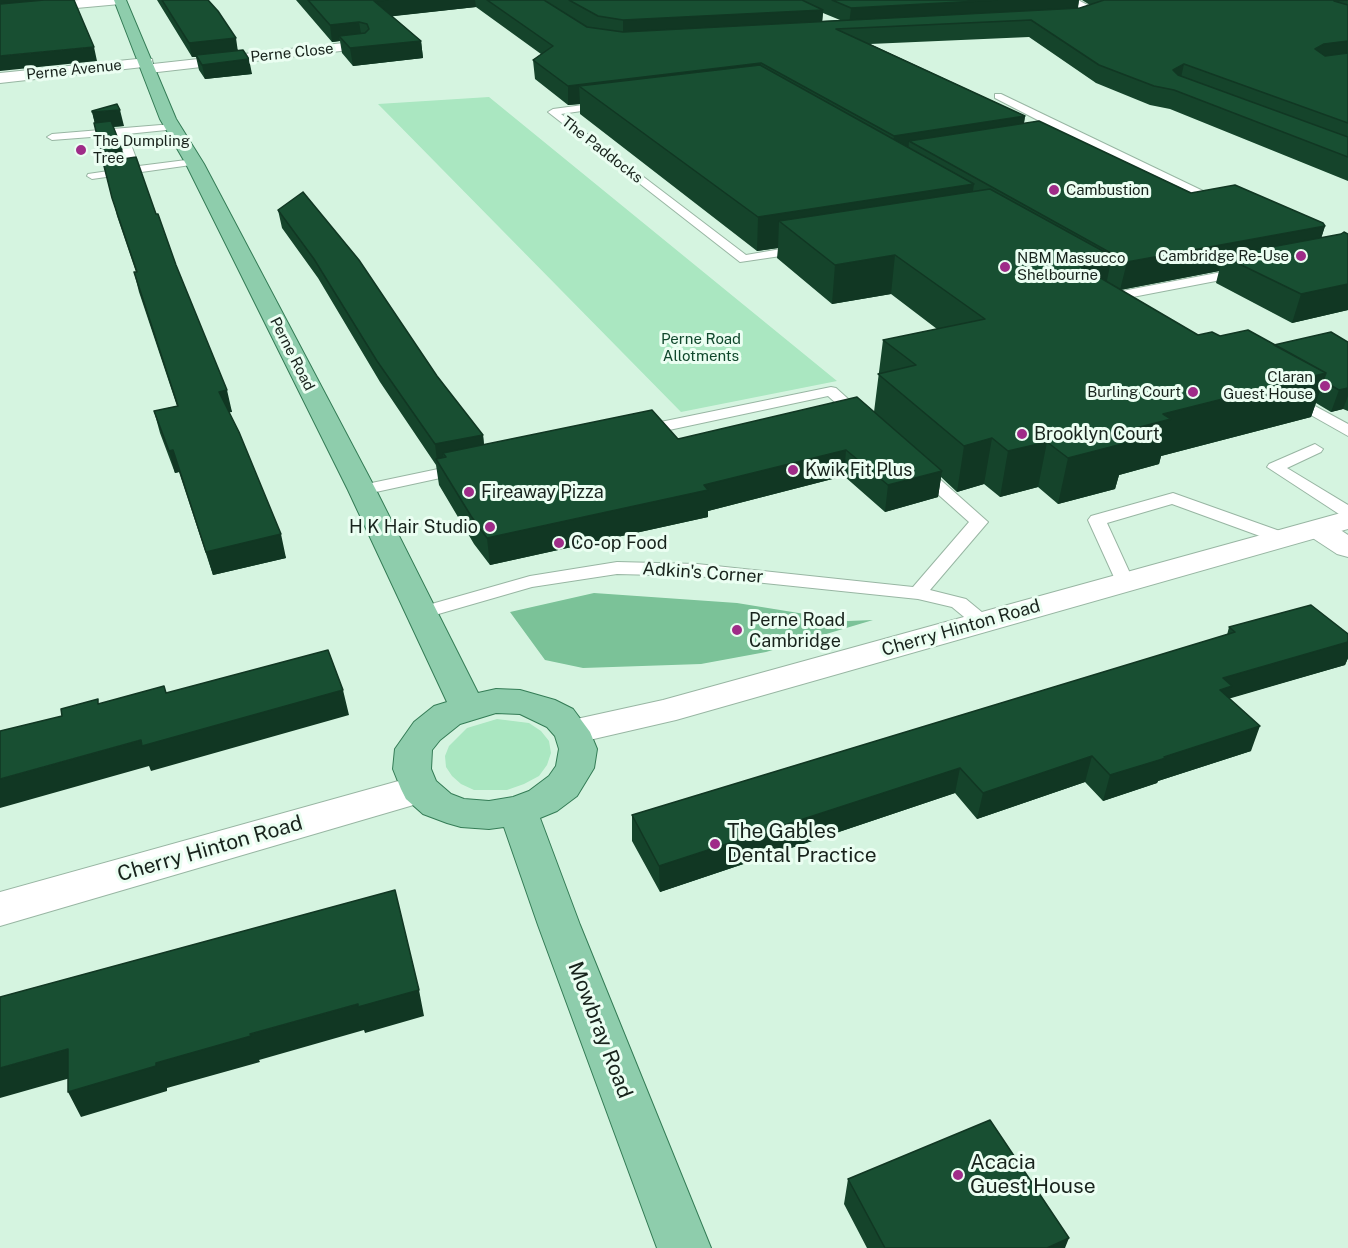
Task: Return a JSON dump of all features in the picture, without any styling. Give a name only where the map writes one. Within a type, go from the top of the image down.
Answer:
[{"type":"main road","name":"Perne Road","points":[[120,0],[173,127],[194,162],[362,490],[467,707]]},
{"type":"main road","points":[[496,701],[520,702],[542,708],[560,718],[572,732],[578,749],[575,768],[563,786],[543,801],[518,811],[489,815],[461,813],[437,804],[420,789],[412,769],[414,749],[427,731],[447,715],[467,707],[496,701]]},
{"type":"main road","name":"Mowbray Road","points":[[518,811],[559,925],[684,1248]]},
{"type":"street","points":[[0,11],[120,0]]},
{"type":"street","points":[[1053,20],[1077,18],[1095,12],[1068,0]]},
{"type":"street","name":"Perne Close","points":[[348,31],[376,58]]},
{"type":"street","name":"Perne Close","points":[[148,65],[362,45]]},
{"type":"street","name":"Perne Avenue","points":[[0,78],[148,65]]},
{"type":"street","name":"Cherry Hinton Road","points":[[572,732],[648,717],[1348,520]]},
{"type":"street","points":[[1319,529],[1348,548]]},
{"type":"street","name":"Cherry Hinton Road","points":[[0,909],[420,789]]},
{"type":"lane","points":[[998,96],[1071,133],[1236,209]]},
{"type":"lane","name":"The Paddocks","points":[[622,104],[553,112],[744,259],[813,248]]},
{"type":"lane","points":[[51,137],[173,127]]},
{"type":"lane","points":[[121,131],[135,170]]},
{"type":"lane","points":[[1026,140],[1071,133]]},
{"type":"lane","points":[[92,176],[194,162]]},
{"type":"lane","points":[[1132,304],[1112,293],[1258,269]]},
{"type":"lane","points":[[1276,389],[1348,431]]},
{"type":"lane","points":[[620,435],[831,391],[874,429]]},
{"type":"lane","points":[[1315,449],[1275,467],[1348,512]]},
{"type":"lane","points":[[909,460],[979,522],[918,593]]},
{"type":"lane","points":[[362,490],[479,465]]},
{"type":"lane","points":[[1125,582],[1097,520],[1173,498],[1285,539]]},
{"type":"lane","name":"Adkin's Corner","points":[[421,613],[530,582],[617,568],[697,570],[918,593],[959,603],[982,622]]},
{"type":"green space","name":"Perne Road Allotments","points":[[489,97],[837,381],[681,412],[378,104]]},
{"type":"green space","points":[[594,593],[737,603],[848,621],[873,620],[766,652],[701,664],[583,668],[545,660],[510,612]]},
{"type":"green space","points":[[497,719],[529,723],[541,731],[549,741],[551,753],[547,765],[539,776],[524,784],[507,790],[474,790],[461,784],[452,776],[446,767],[445,756],[449,746],[467,728]]},
{"type":"building","points":[[74,0],[94,47],[0,56],[0,4]]},
{"type":"building","points":[[162,0],[208,0],[236,38],[189,43]]},
{"type":"building","points":[[308,0],[388,0],[374,1],[421,41],[350,48],[339,36],[365,33],[369,29],[367,24],[359,22],[330,25]]},
{"type":"building","points":[[487,0],[544,0],[587,27],[623,32],[1080,8],[1104,0],[1348,0],[1334,1],[1348,5],[1348,41],[1324,44],[1315,49],[1325,56],[1348,53],[1348,123],[1184,64],[1173,70],[1178,75],[1348,137],[1348,157],[1174,90],[1154,86],[1099,65],[1031,20],[836,29],[1025,116],[894,136],[761,63],[568,86],[533,60],[553,46]]},
{"type":"building","points":[[569,0],[802,0],[823,10],[623,20],[598,16]]},
{"type":"building","points":[[832,0],[997,0],[851,8]]},
{"type":"building","points":[[243,50],[249,59],[202,65],[196,55]]},
{"type":"building","points":[[760,65],[974,184],[758,217],[579,86]]},
{"type":"building","points":[[117,104],[120,110],[92,112],[92,111]]},
{"type":"building","points":[[111,121],[122,149],[101,152],[94,123]]},
{"type":"building","points":[[1039,121],[1191,193],[1235,185],[1323,223],[1325,226],[1127,262],[909,141]]},
{"type":"building","points":[[136,157],[156,214],[158,214],[176,265],[227,390],[219,392],[239,432],[281,534],[206,552],[173,450],[169,451],[154,411],[178,406],[134,272],[137,272],[112,198],[103,162]]},
{"type":"building","points":[[990,189],[1112,256],[1075,263],[1198,335],[1212,332],[1220,336],[1248,330],[1326,373],[1163,414],[1171,419],[1113,434],[1126,443],[1068,458],[1047,442],[1008,451],[992,438],[964,446],[878,374],[916,365],[883,340],[985,319],[895,255],[835,265],[779,221]]},
{"type":"building","points":[[303,192],[359,260],[437,376],[483,435],[435,444],[377,361],[314,259],[278,210]]},
{"type":"building","points":[[1344,232],[1348,234],[1348,284],[1301,294],[1223,256],[1341,234]]},
{"type":"building","points":[[1331,332],[1348,342],[1348,388],[1339,390],[1323,381],[1326,373],[1274,345]]},
{"type":"building","points":[[857,397],[942,471],[888,485],[846,450],[704,485],[708,490],[487,538],[436,459],[446,457],[443,453],[652,410],[678,439]]},
{"type":"building","points":[[1311,605],[1348,634],[1348,642],[1223,678],[1232,686],[1220,690],[1260,726],[1164,757],[1166,758],[1110,775],[1092,756],[983,793],[960,768],[659,866],[632,815],[1235,632],[1229,627]]},
{"type":"building","points":[[328,650],[343,690],[142,746],[141,740],[0,779],[0,731],[62,716],[61,709],[98,699],[98,704],[164,686],[166,693]]},
{"type":"building","points":[[395,890],[419,990],[358,1007],[358,1004],[250,1034],[251,1036],[156,1063],[156,1066],[68,1092],[68,1049],[0,1068],[0,997]]},
{"type":"building","name":"Acacia Guest House","points":[[990,1120],[1069,1238],[1047,1248],[885,1248],[848,1179]]},
{"type":"place","name":"The Dumpling Tree","points":[[81,150]]},
{"type":"place","name":"Cambustion","points":[[1054,190]]},
{"type":"place","name":"Cambridge Re-Use","points":[[1301,256]]},
{"type":"place","name":"NBM Massucco Shelbourne","points":[[1005,267]]},
{"type":"place","name":"Claran Guest House","points":[[1325,386]]},
{"type":"place","name":"Burling Court","points":[[1193,392]]},
{"type":"place","name":"Brooklyn Court","points":[[1022,434]]},
{"type":"place","name":"Kwik Fit Plus","points":[[793,470]]},
{"type":"place","name":"Fireaway Pizza","points":[[469,492]]},
{"type":"place","name":"H K Hair Studio","points":[[490,527]]},
{"type":"place","name":"Co-op Food","points":[[559,543]]},
{"type":"place","name":"Perne Road Cambridge","points":[[737,630]]},
{"type":"place","name":"The Gables Dental Practice","points":[[715,844]]},
{"type":"place","name":"Acacia Guest House","points":[[958,1175]]}]
